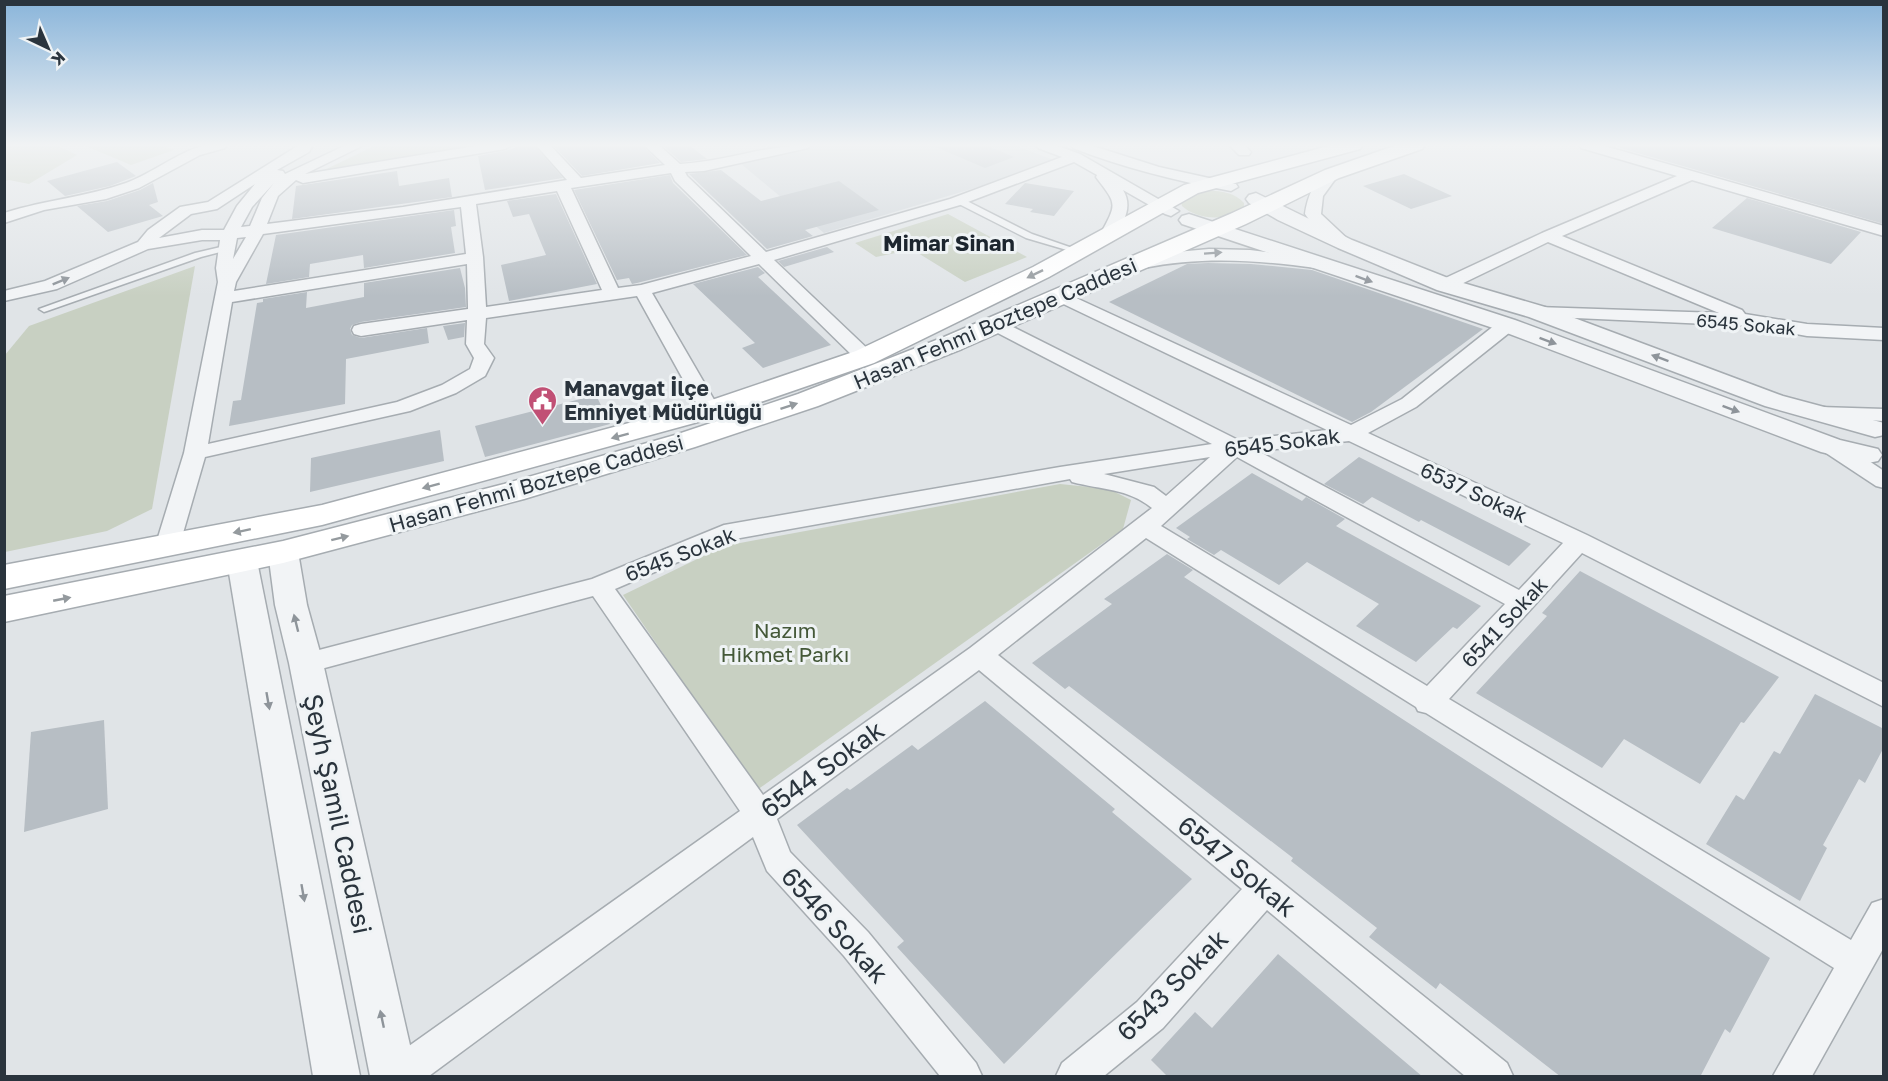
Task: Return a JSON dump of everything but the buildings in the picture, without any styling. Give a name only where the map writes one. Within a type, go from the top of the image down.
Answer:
[{"type":"main road","name":"Hasan Fehmi Boztepe Caddesi","points":[[4,577],[322,515],[710,410],[864,357],[1041,272],[1109,233],[1172,209],[1196,195]]},
{"type":"main road","points":[[1243,195],[1245,213]]},
{"type":"main road","name":"Hasan Fehmi Boztepe Caddesi","points":[[4,609],[283,552],[513,492],[685,441],[808,400],[997,325],[1135,265],[1284,195]]},
{"type":"street","points":[[4,218],[41,206],[103,195]]},
{"type":"street","points":[[144,245],[154,233],[186,210],[212,207],[229,195]]},
{"type":"street","points":[[167,547],[195,453],[225,290],[223,273],[228,241],[250,195]]},
{"type":"street","points":[[225,290],[257,231],[271,195]]},
{"type":"street","points":[[4,296],[51,285],[144,245],[202,235],[228,241],[257,231],[403,213],[501,195]]},
{"type":"street","points":[[574,195],[612,294]]},
{"type":"street","points":[[698,195],[864,357]]},
{"type":"street","points":[[361,330],[642,290],[762,258],[973,195]]},
{"type":"street","points":[[1109,233],[1121,211],[1119,195]]},
{"type":"street","points":[[1147,195],[1172,209],[1245,213],[1345,244],[1445,285],[1537,312],[1774,401],[1813,413],[1881,424]]},
{"type":"street","points":[[1315,195],[1313,214],[1319,223],[1345,244]]},
{"type":"street","points":[[1445,285],[1548,236],[1643,195]]},
{"type":"street","points":[[1761,195],[1884,231]]},
{"type":"street","points":[[195,453],[403,407],[449,388],[478,372],[484,358],[475,344],[477,314],[475,258],[468,201]]},
{"type":"street","points":[[202,235],[212,207]]},
{"type":"street","points":[[1245,213],[1322,264]]},
{"type":"street","points":[[1548,236],[1752,320]]},
{"type":"street","points":[[1135,265],[1174,256],[1223,252],[1322,264],[1507,325],[1876,461]]},
{"type":"street","points":[[225,290],[475,258]]},
{"type":"street","points":[[642,290],[710,410]]},
{"type":"street","name":"6537 Sokak","points":[[1061,296],[1580,541],[1884,696]]},
{"type":"street","name":"6545 Sokak","points":[[1537,312],[1752,320],[1807,330],[1884,334]]},
{"type":"street","points":[[997,325],[1235,447],[1521,602]]},
{"type":"street","name":"6545 Sokak","points":[[306,663],[599,586],[724,532],[1060,474],[1235,447],[1350,434],[1409,403],[1507,325]]},
{"type":"street","points":[[1876,461],[1862,446],[1861,439],[1881,424]]},
{"type":"street","points":[[1831,446],[1884,481]]},
{"type":"street","name":"6544 Sokak","points":[[396,1077],[980,655],[1144,527],[1235,447]]},
{"type":"street","name":"6545 Sokak","points":[[1060,474],[1120,484],[1146,492],[1167,508]]},
{"type":"street","points":[[1144,527],[1428,703],[1857,963]]},
{"type":"street","name":"6541 Sokak","points":[[1428,703],[1580,541]]},
{"type":"street","name":"Şeyh Şamil Caddesi","points":[[283,552],[291,605],[306,663],[396,1077]]},
{"type":"street","name":"Şeyh Şamil Caddesi","points":[[242,561],[337,1077]]},
{"type":"street","name":"6546 Sokak","points":[[599,586],[760,814],[778,861],[856,944],[963,1077]]},
{"type":"street","name":"6547 Sokak","points":[[980,655],[1494,1077]]},
{"type":"street","name":"6543 Sokak","points":[[1076,1077],[1150,1015],[1264,889]]},
{"type":"street","points":[[1792,1077],[1884,914]]},
{"type":"lane","points":[[960,201],[1029,236],[1077,251]]},
{"type":"lane","points":[[45,309],[198,255],[228,241]]},
{"type":"shaded area","points":[[779,195],[950,195],[824,233]]},
{"type":"green space","points":[[1192,195],[1234,195],[1244,203],[1244,207],[1230,215],[1213,217],[1188,211],[1181,202]]},
{"type":"green space","points":[[948,214],[1027,257],[965,282],[918,253],[905,251],[876,257],[855,243]]},
{"type":"green space","points":[[195,266],[152,509],[107,531],[5,552],[5,355],[29,326]]},
{"type":"green space","name":"Nazım Hikmet Parkı","points":[[1060,484],[1109,489],[1131,500],[1123,529],[757,790],[623,595],[724,546]]},
{"type":"place","name":"Manavgat İlçe Emniyet Müdürlüğü","points":[[543,426]]},
{"type":"district","name":"Mimar Sinan","points":[[949,242]]}]
